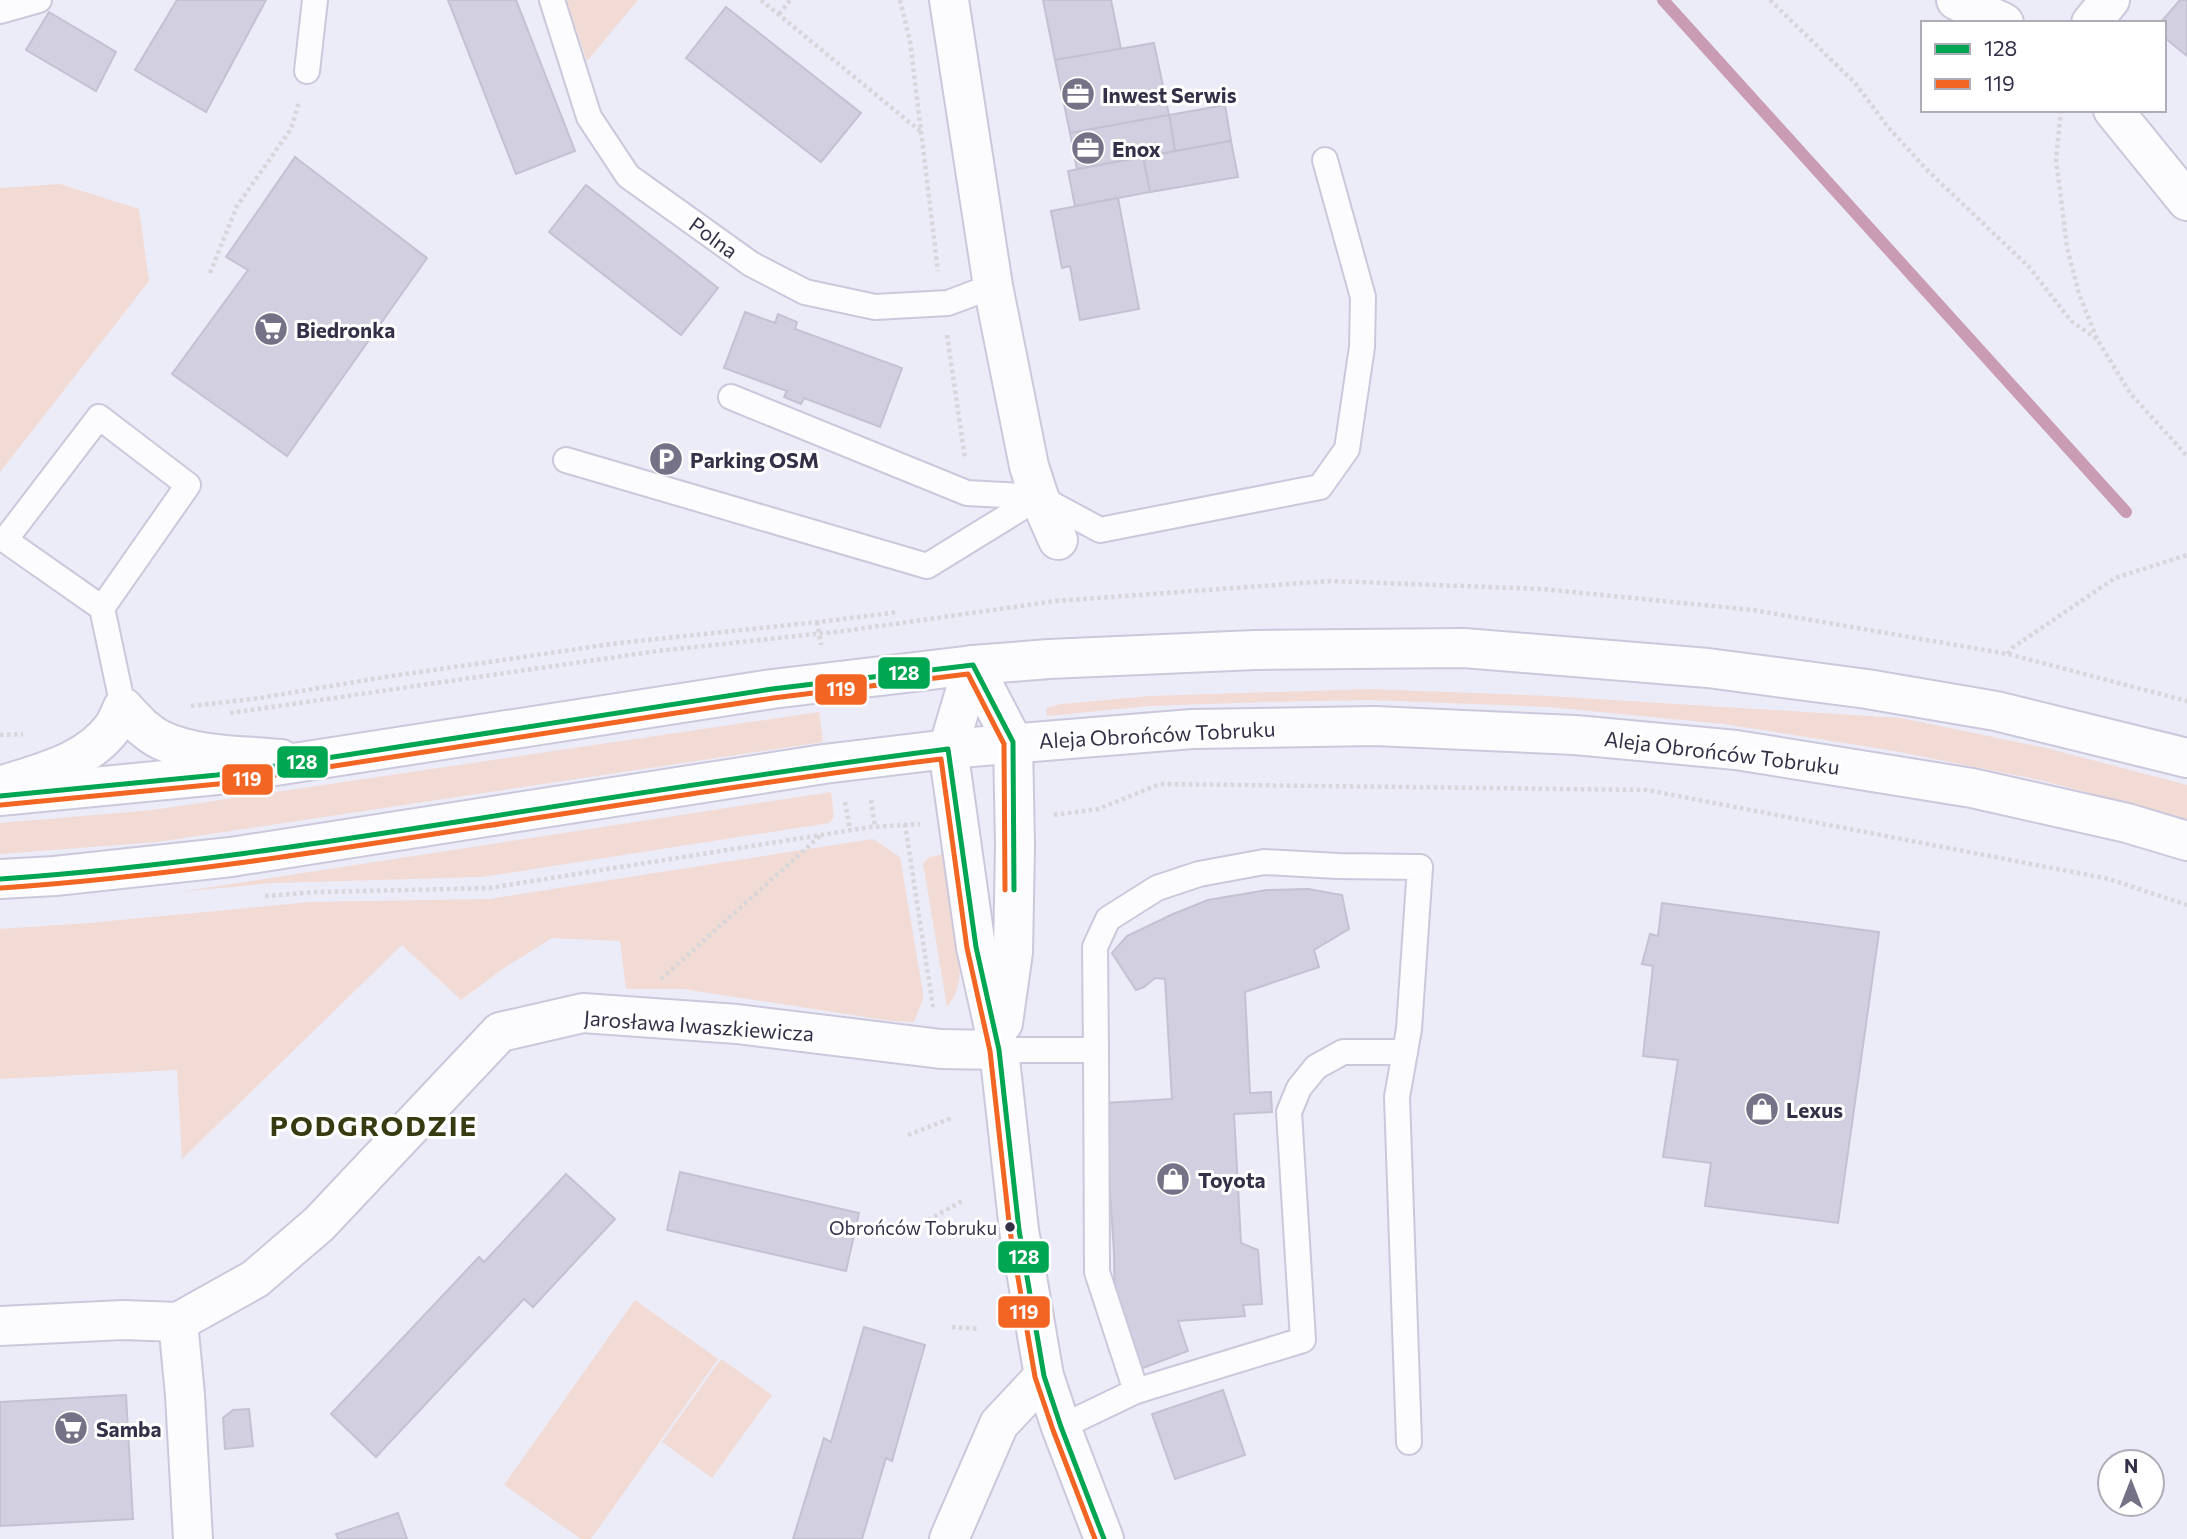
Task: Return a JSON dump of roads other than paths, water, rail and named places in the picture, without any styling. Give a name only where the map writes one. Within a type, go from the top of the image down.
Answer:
[{"type":"main road","points":[[949,0],[993,286],[1029,466],[1058,540]]},
{"type":"main road","points":[[1956,0],[2000,21]]},
{"type":"main road","points":[[2093,21],[2110,0]]},
{"type":"main road","points":[[2115,112],[2187,201]]},
{"type":"main road","points":[[0,796],[217,775],[772,689],[973,665],[1255,650],[1464,648],[1708,668],[1867,689],[1996,711],[2187,758]]},
{"type":"main road","points":[[973,665],[1013,742],[1013,952],[999,1049]]},
{"type":"main road","points":[[973,665],[947,749],[976,947],[999,1049],[1019,1230],[1044,1376],[1104,1539]]},
{"type":"main road","points":[[0,786],[60,766],[93,747],[112,728],[124,707],[139,725],[160,739],[191,750],[304,762]]},
{"type":"main road","name":"Aleja Obrońców Tobruku","points":[[0,879],[55,876],[231,856],[824,764],[1013,742],[1192,729],[1376,726],[1575,735],[1736,750],[1972,788],[2127,823],[2187,841]]},
{"type":"main road","name":"Jarosława Iwaszkiewicza","points":[[178,1322],[255,1279],[319,1224],[500,1032],[583,1013],[737,1024],[942,1049],[999,1049]]},
{"type":"main road","points":[[0,1326],[124,1320],[178,1322],[193,1539]]},
{"type":"main road","points":[[949,1539],[999,1424],[1044,1376]]},
{"type":"lane","points":[[0,11],[39,0]]},
{"type":"lane","points":[[307,71],[315,0]]},
{"type":"lane","name":"Polna","points":[[552,0],[589,117],[628,176],[751,264],[805,292],[875,307],[916,295],[948,303],[993,286]]},
{"type":"lane","points":[[731,397],[967,493],[1039,497],[1100,530],[1320,488],[1347,449],[1362,347],[1363,309],[1363,296],[1325,160]]},
{"type":"lane","points":[[102,608],[188,485],[99,417],[5,540],[102,608],[124,707]]},
{"type":"lane","points":[[566,460],[927,566],[1039,497]]},
{"type":"lane","points":[[1136,1391],[1097,1272],[1095,947],[1108,919],[1157,888],[1199,874],[1264,862],[1420,867],[1409,1029],[1397,1097],[1409,1442]]},
{"type":"lane","points":[[999,1049],[1096,1050]]},
{"type":"lane","points":[[1061,1427],[1136,1391],[1303,1340],[1289,1112],[1299,1088],[1317,1067],[1343,1052],[1405,1052]]},
{"type":"waterway","points":[[1663,0],[2126,512]]},
{"type":"place","name":"Inwest Serwis","points":[[1078,94]]},
{"type":"place","name":"Enox","points":[[1088,148]]},
{"type":"place","name":"Biedronka","points":[[271,329]]},
{"type":"place","name":"Parking OSM","points":[[666,459]]},
{"type":"place","name":"Lexus","points":[[1762,1109]]},
{"type":"place","name":"Toyota","points":[[1173,1179]]},
{"type":"place","name":"Obrońców Tobruku","points":[[1010,1227]]},
{"type":"place","name":"Samba","points":[[71,1428]]},
{"type":"district","name":"PODGRODZIE","points":[[374,1125]]}]
